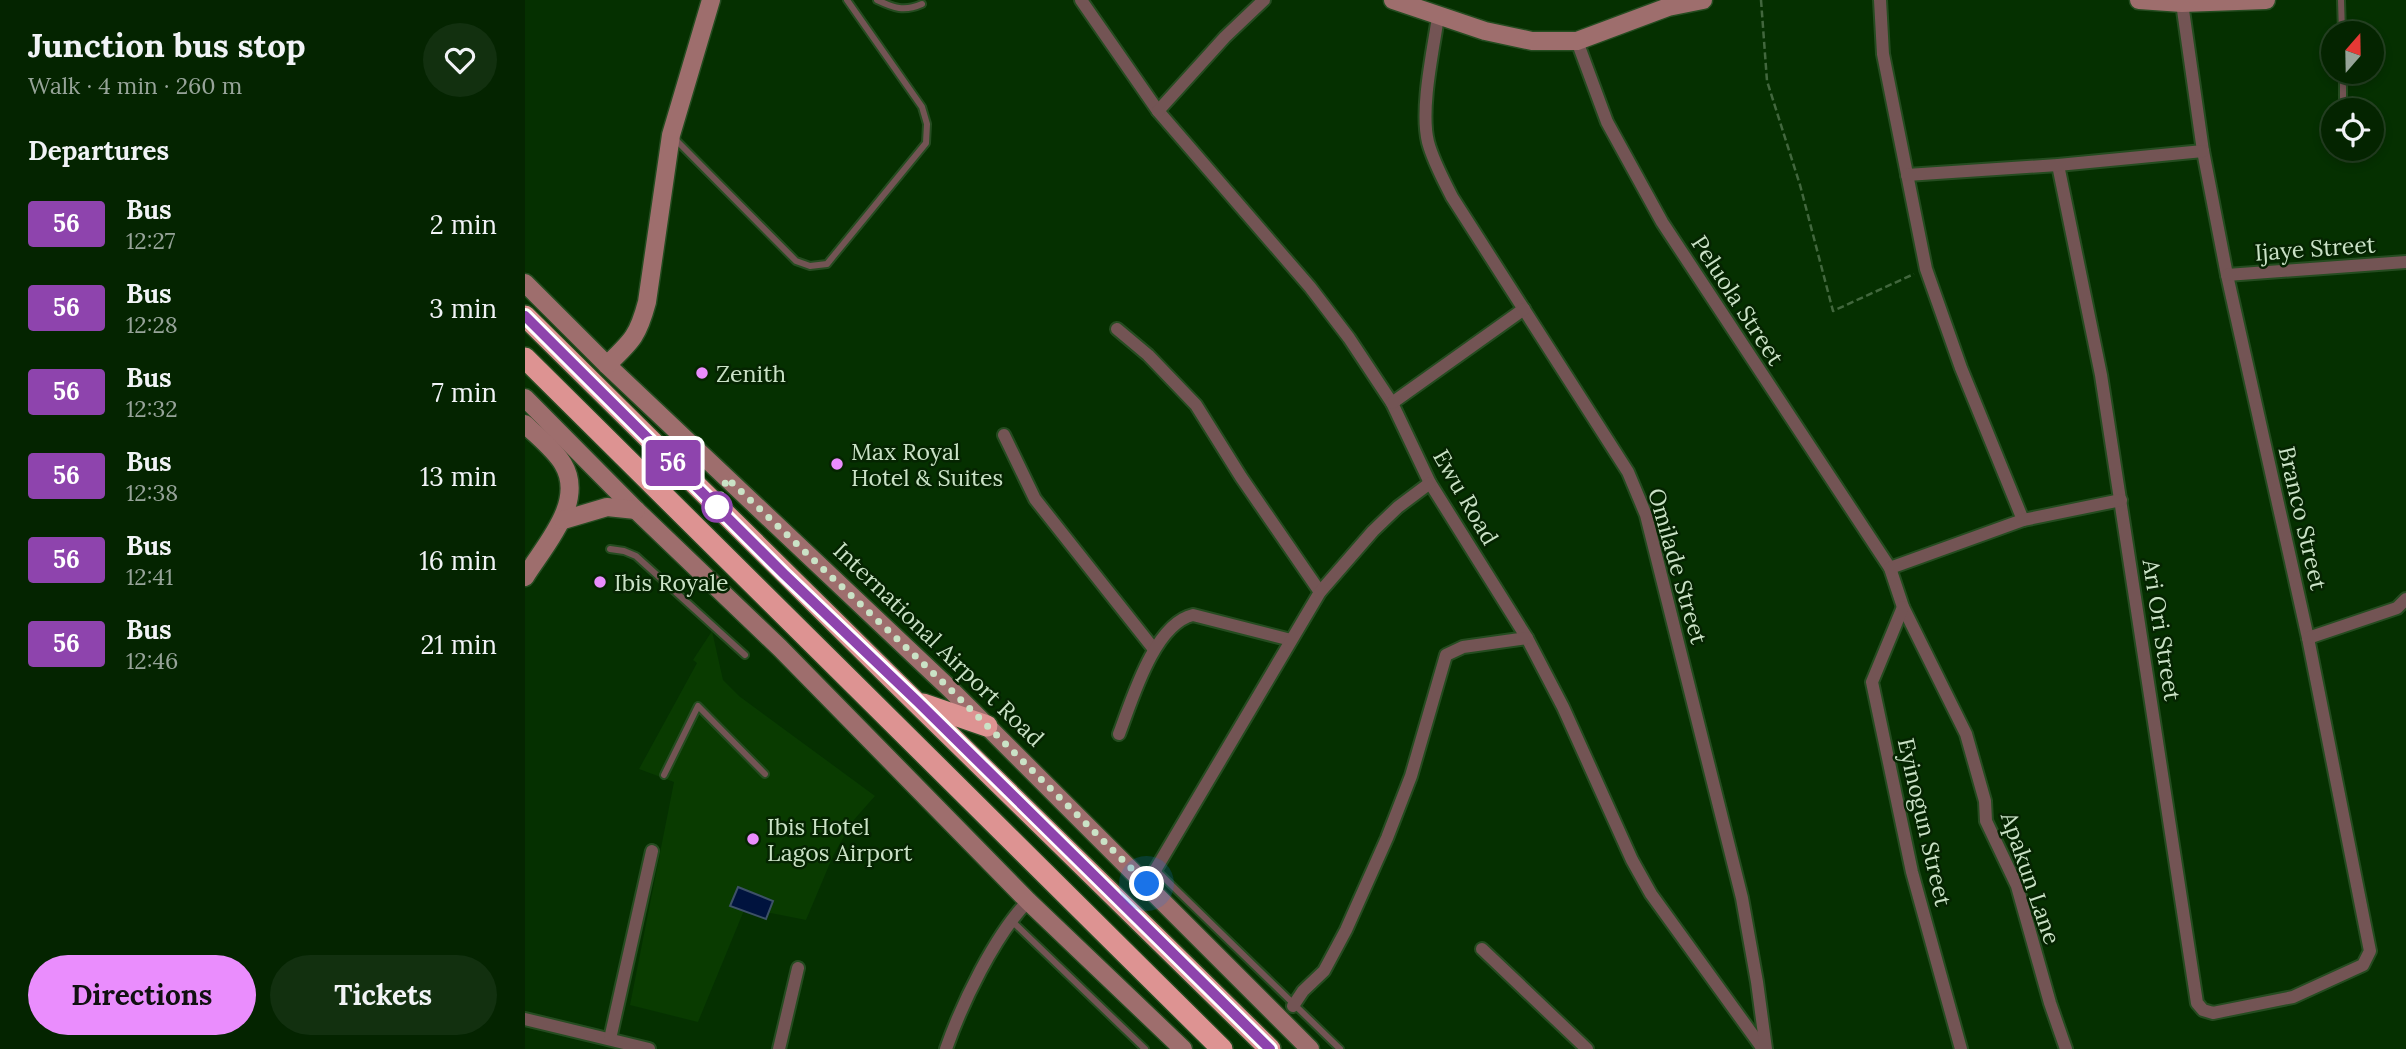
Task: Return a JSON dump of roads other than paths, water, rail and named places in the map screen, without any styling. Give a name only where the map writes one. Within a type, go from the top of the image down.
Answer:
[{"type":"highway","points":[[525,316],[784,574],[918,702],[1270,1049]]},
{"type":"highway","points":[[525,358],[1222,1049]]},
{"type":"highway","points":[[918,702],[987,726]]},
{"type":"main road","points":[[607,365],[636,337],[643,319],[671,135],[711,0]]},
{"type":"main road","points":[[1393,0],[1485,32],[1532,40],[1577,41],[1668,6],[1703,0]]},
{"type":"main road","points":[[2139,0],[2182,3],[2266,0]]},
{"type":"main road","name":"International Airport Road","points":[[525,283],[607,365],[987,726],[1151,877],[1311,1049]]},
{"type":"main road","points":[[525,398],[636,510],[772,639],[1028,901],[1183,1049]]},
{"type":"main road","points":[[525,424],[563,463],[569,494],[563,520],[525,577]]},
{"type":"main road","points":[[563,520],[607,508],[636,510]]},
{"type":"street","name":"Ewu Road","points":[[1081,0],[1158,111],[1310,287],[1349,338],[1392,403],[1430,483],[1527,638],[1581,744],[1632,860],[1651,894],[1764,1049]]},
{"type":"street","points":[[1158,111],[1225,37],[1264,0]]},
{"type":"street","points":[[1880,0],[1883,54],[1926,269],[1961,368],[2023,520]]},
{"type":"street","name":"Branco Street","points":[[2182,3],[2203,151],[2227,275],[2308,638],[2370,951],[2363,965],[2293,997]]},
{"type":"street","name":"Omilade Street","points":[[1438,17],[1427,102],[1427,139],[1436,163],[1452,197],[1628,472],[1646,515],[1742,898],[1757,982],[1764,1049]]},
{"type":"street","name":"Peluola Street","points":[[1577,41],[1607,122],[1662,222],[1890,568]]},
{"type":"street","points":[[1907,175],[2058,165],[2203,151]]},
{"type":"street","name":"Ari Ori Street","points":[[2058,165],[2101,376],[2197,1003],[2203,1010],[2213,1013],[2293,997]]},
{"type":"street","name":"Ijaye Street","points":[[2227,275],[2406,262]]},
{"type":"street","points":[[1392,403],[1524,309]]},
{"type":"street","points":[[1117,329],[1148,355],[1196,405],[1241,477],[1320,592]]},
{"type":"street","points":[[1004,435],[1035,499],[1153,648]]},
{"type":"street","points":[[1151,877],[1320,592],[1373,530],[1430,483]]},
{"type":"street","points":[[1890,568],[2023,520],[2120,500]]},
{"type":"street","name":"Apakun Lane","points":[[1890,568],[1903,607],[1966,734],[1985,801],[1986,821],[2017,886],[2066,1049]]},
{"type":"street","points":[[2308,638],[2397,608],[2406,598]]},
{"type":"street","name":"Eyinogun Street","points":[[1903,607],[1872,682],[1912,872],[1961,1049]]},
{"type":"street","points":[[1119,734],[1153,648],[1184,617],[1193,615],[1291,640]]},
{"type":"street","points":[[1293,1006],[1303,991],[1324,971],[1346,930],[1387,838],[1411,776],[1446,655],[1463,647],[1527,638]]},
{"type":"street","points":[[610,1039],[652,851]]},
{"type":"street","points":[[946,1049],[957,1018],[1010,919],[1028,901]]},
{"type":"street","points":[[1482,949],[1587,1049]]},
{"type":"street","points":[[779,1049],[798,968]]},
{"type":"street","points":[[525,1019],[649,1049]]},
{"type":"lane","points":[[671,135],[796,261],[810,266],[827,264],[926,143],[927,124],[922,107],[846,0]]},
{"type":"lane","points":[[877,0],[894,9],[909,9],[922,4]]},
{"type":"lane","points":[[2341,0],[2342,21]]},
{"type":"lane","points":[[610,549],[636,556],[745,655]]},
{"type":"lane","points":[[664,775],[698,706],[765,774]]},
{"type":"lane","points":[[1151,877],[1340,1049]]},
{"type":"lane","points":[[1010,919],[1137,1046],[1145,1049]]},
{"type":"water","points":[[738,887],[773,901],[766,919],[730,906]]},
{"type":"place","name":"Zenith","points":[[702,373]]},
{"type":"place","name":"Max Royal Hotel & Suites","points":[[837,464]]},
{"type":"place","name":"Ibis Royale","points":[[600,582]]},
{"type":"place","name":"Ibis Hotel Lagos Airport","points":[[753,839]]}]
